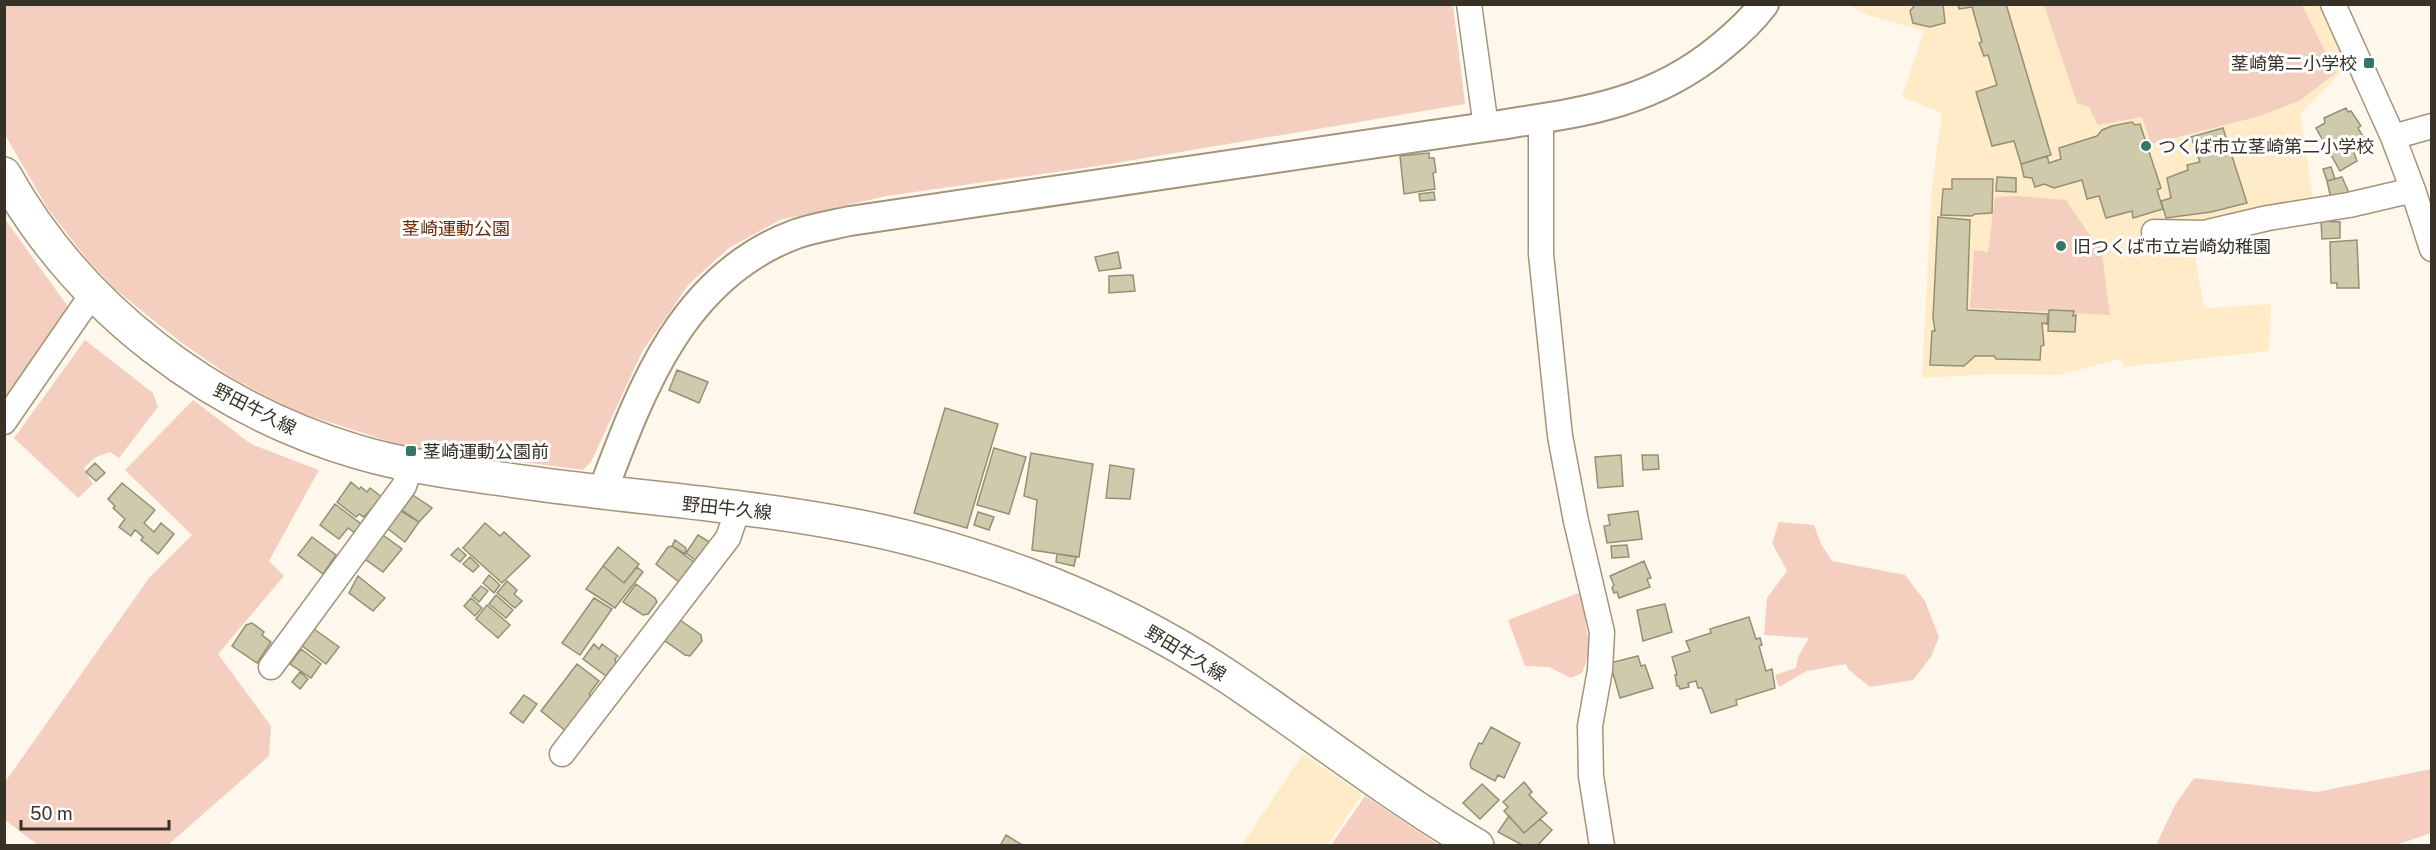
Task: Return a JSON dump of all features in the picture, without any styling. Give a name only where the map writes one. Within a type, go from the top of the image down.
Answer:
[{"type":"main road","name":"野田牛久線","points":[[4,174],[37,226],[93,293],[142,337],[172,360],[249,409],[320,440],[362,454],[411,465],[603,494],[841,523],[916,540],[1026,575],[1152,631],[1225,675],[1427,816],[1477,846]]},
{"type":"street","points":[[1469,4],[1486,127]]},
{"type":"street","points":[[603,494],[621,446],[666,345],[710,288],[772,244],[796,234],[850,221],[1541,119],[1632,99],[1664,86],[1704,61],[1738,32],[1764,4]]},
{"type":"street","points":[[2333,4],[2393,137],[2432,249]]},
{"type":"street","points":[[1541,119],[1541,254],[1560,436],[1576,521],[1602,632],[1600,670],[1590,726],[1591,776],[1602,846]]},
{"type":"street","points":[[2393,137],[2432,126]]},
{"type":"street","points":[[2154,232],[2204,233],[2413,190]]},
{"type":"street","points":[[4,422],[93,293]]},
{"type":"street","points":[[272,667],[404,486],[411,465]]},
{"type":"street","points":[[562,754],[728,538],[738,509]]},
{"type":"shaded area","points":[[1849,5],[2321,5],[2350,64],[2300,114],[2314,204],[2192,237],[2204,308],[2271,304],[2269,351],[2125,367],[2120,359],[2059,375],[1996,374],[1922,378],[1932,186],[1942,113],[1902,97],[1924,31],[1867,15]]},
{"type":"shaded area","points":[[1303,754],[1362,794],[1328,845],[1242,845]]},
{"type":"green space","name":"茎崎運動公園","points":[[5,4],[1453,5],[1465,104],[1098,166],[887,196],[780,220],[729,248],[689,284],[642,352],[591,462],[583,470],[403,446],[295,411],[234,379],[148,316],[114,288],[86,258],[48,209],[5,135]]},
{"type":"green space","points":[[2044,5],[2302,5],[2336,73],[2299,101],[2260,116],[2151,144],[2142,117],[2098,125],[2089,107],[2077,103]]},
{"type":"green space","points":[[2017,196],[2066,200],[2093,240],[2100,239],[2110,315],[1970,308],[1974,250],[1988,252],[1995,197]]},
{"type":"green space","points":[[5,219],[69,308],[5,403]]},
{"type":"green space","points":[[85,340],[153,393],[158,407],[119,458],[110,452],[96,457],[84,468],[93,484],[78,498],[14,438]]},
{"type":"green space","points":[[193,400],[251,444],[319,470],[269,561],[284,576],[218,654],[271,726],[269,756],[168,845],[38,845],[5,820],[5,782],[149,578],[192,535],[125,470]]},
{"type":"green space","points":[[1779,522],[1814,525],[1821,544],[1832,561],[1905,575],[1925,601],[1939,637],[1931,657],[1913,680],[1870,687],[1848,669],[1846,664],[1807,671],[1779,687],[1775,675],[1796,668],[1798,657],[1809,638],[1764,635],[1767,598],[1787,571],[1772,543]]},
{"type":"green space","points":[[1581,592],[1590,651],[1582,673],[1571,678],[1549,667],[1525,666],[1508,620]]},
{"type":"green space","points":[[2431,769],[2431,833],[2393,846],[2158,846],[2157,843],[2175,805],[2194,778],[2317,792]]},
{"type":"green space","points":[[1365,796],[1438,845],[1331,845]]},
{"type":"building","points":[[1916,4],[1943,4],[1945,23],[1930,27],[1913,23],[1910,11]]},
{"type":"building","points":[[1958,4],[2006,4],[2051,155],[2021,164],[2014,141],[1992,146],[1976,92],[1997,85],[1988,55],[1984,56],[1979,43],[1982,42],[1972,7],[1959,9]]},
{"type":"building","points":[[2346,108],[2348,112],[2351,111],[2361,126],[2358,128],[2368,145],[2354,153],[2357,161],[2340,171],[2316,128],[2325,123],[2324,118]]},
{"type":"building","points":[[2132,122],[2135,125],[2140,124],[2161,188],[2157,190],[2163,209],[2133,218],[2132,211],[2106,218],[2099,196],[2087,199],[2082,180],[2054,188],[2044,184],[2035,187],[2032,178],[2024,177],[2021,164],[2047,156],[2049,163],[2061,159],[2059,148],[2097,136],[2102,130],[2112,126]]},
{"type":"building","points":[[2223,128],[2247,203],[2211,212],[2166,218],[2161,201],[2171,198],[2167,178],[2188,170],[2187,165],[2200,162],[2191,137]]},
{"type":"building","points":[[1429,153],[1429,158],[1434,158],[1435,189],[1404,194],[1400,156]]},
{"type":"building","points":[[2331,167],[2335,179],[2327,181],[2323,169]]},
{"type":"building","points":[[1997,177],[2016,178],[2016,192],[1996,191]]},
{"type":"building","points":[[2342,177],[2349,193],[2331,199],[2327,181]]},
{"type":"building","points":[[1952,179],[1993,179],[1992,213],[1972,216],[1941,215],[1943,189],[1952,189]]},
{"type":"building","points":[[1434,192],[1435,200],[1420,201],[1419,194]]},
{"type":"building","points":[[1938,217],[1970,220],[1967,310],[2048,314],[2047,324],[2042,323],[2044,345],[2041,346],[2040,360],[1975,356],[1964,366],[1930,365],[1932,331],[1935,331],[1933,318]]},
{"type":"building","points":[[2321,221],[2340,222],[2340,238],[2322,239]]},
{"type":"building","points":[[2357,240],[2359,288],[2337,288],[2337,283],[2331,283],[2330,242]]},
{"type":"building","points":[[1118,252],[1121,268],[1099,271],[1095,257]]},
{"type":"building","points":[[1133,275],[1135,291],[1109,293],[1109,276]]},
{"type":"building","points":[[2049,310],[2074,311],[2073,316],[2076,315],[2075,332],[2048,331]]},
{"type":"building","points":[[677,370],[708,382],[699,403],[669,390]]},
{"type":"building","points":[[945,408],[998,424],[967,528],[914,513]]},
{"type":"building","points":[[994,448],[1026,457],[1009,514],[977,505]]},
{"type":"building","points":[[1031,453],[1093,464],[1079,557],[1032,550],[1037,500],[1024,496]]},
{"type":"building","points":[[1621,455],[1623,486],[1598,488],[1595,457]]},
{"type":"building","points":[[1642,455],[1658,455],[1659,469],[1643,470]]},
{"type":"building","points":[[95,463],[105,473],[96,481],[86,472]]},
{"type":"building","points":[[1110,465],[1134,469],[1130,499],[1106,498]]},
{"type":"building","points":[[351,482],[367,492],[370,488],[382,497],[364,517],[359,514],[356,517],[337,502]]},
{"type":"building","points":[[122,483],[155,510],[144,523],[154,532],[161,523],[174,534],[158,554],[141,540],[143,537],[135,530],[131,536],[119,527],[125,519],[113,508],[115,506],[108,499]]},
{"type":"building","points":[[413,495],[432,508],[419,522],[401,511]]},
{"type":"building","points":[[335,504],[361,524],[355,533],[348,528],[339,539],[320,525]]},
{"type":"building","points":[[399,510],[419,522],[405,542],[387,528]]},
{"type":"building","points":[[1638,511],[1642,539],[1607,543],[1604,526],[1610,525],[1608,515]]},
{"type":"building","points":[[978,512],[994,517],[989,530],[974,525]]},
{"type":"building","points":[[485,523],[500,536],[504,532],[530,556],[502,583],[463,548]]},
{"type":"building","points":[[383,535],[402,549],[383,572],[362,557]]},
{"type":"building","points":[[698,535],[711,543],[698,562],[686,553]]},
{"type":"building","points":[[312,537],[336,555],[323,574],[298,555]]},
{"type":"building","points":[[675,540],[686,548],[685,554],[672,546]]},
{"type":"building","points":[[1627,545],[1629,557],[1612,558],[1611,546]]},
{"type":"building","points":[[672,546],[694,562],[679,582],[656,564],[668,547]]},
{"type":"building","points":[[618,547],[639,564],[624,583],[603,566]]},
{"type":"building","points":[[458,548],[466,555],[460,562],[451,555]]},
{"type":"building","points":[[1057,554],[1076,557],[1074,566],[1056,562]]},
{"type":"building","points":[[470,557],[479,566],[473,572],[463,564]]},
{"type":"building","points":[[1644,561],[1651,578],[1647,579],[1650,587],[1619,598],[1617,592],[1614,593],[1612,588],[1614,585],[1610,576]]},
{"type":"building","points":[[603,566],[624,583],[637,567],[643,572],[615,608],[586,589]]},
{"type":"building","points":[[489,575],[500,585],[494,593],[483,583]]},
{"type":"building","points":[[358,576],[385,598],[373,611],[349,593]]},
{"type":"building","points":[[507,581],[517,590],[514,594],[522,601],[515,608],[497,593]]},
{"type":"building","points":[[636,584],[657,602],[648,614],[643,615],[623,602]]},
{"type":"building","points":[[481,586],[488,591],[479,602],[472,596]]},
{"type":"building","points":[[496,595],[513,610],[506,618],[489,604]]},
{"type":"building","points":[[471,598],[482,608],[475,616],[464,606]]},
{"type":"building","points":[[594,598],[612,609],[580,655],[562,643]]},
{"type":"building","points":[[1665,604],[1672,632],[1643,641],[1637,610]]},
{"type":"building","points":[[487,605],[510,625],[498,638],[476,619]]},
{"type":"building","points":[[676,617],[701,635],[702,641],[690,656],[661,638]]},
{"type":"building","points":[[1749,617],[1756,639],[1760,638],[1762,645],[1759,646],[1766,671],[1772,669],[1775,688],[1736,700],[1737,705],[1711,713],[1702,688],[1698,688],[1696,681],[1688,683],[1689,687],[1680,689],[1677,686],[1675,675],[1677,675],[1672,657],[1690,651],[1686,641],[1711,633],[1710,629]]},
{"type":"building","points":[[252,623],[264,632],[262,635],[271,642],[257,663],[232,646],[246,625]]},
{"type":"building","points":[[314,629],[339,647],[326,664],[301,645]]},
{"type":"building","points":[[594,644],[599,649],[602,644],[618,656],[615,659],[616,663],[606,676],[583,659]]},
{"type":"building","points":[[301,649],[321,664],[311,678],[290,664]]},
{"type":"building","points":[[1638,656],[1641,666],[1645,665],[1653,688],[1620,698],[1610,663]]},
{"type":"building","points":[[577,664],[599,681],[589,694],[593,698],[567,732],[541,711]]},
{"type":"building","points":[[300,672],[308,679],[300,689],[292,682]]},
{"type":"building","points":[[524,695],[537,704],[523,723],[510,713]]},
{"type":"building","points":[[1491,727],[1520,743],[1504,778],[1498,775],[1495,781],[1471,768],[1470,763],[1479,743],[1482,744]]},
{"type":"building","points":[[1524,782],[1532,792],[1529,795],[1547,813],[1524,833],[1504,811],[1508,807],[1503,802]]},
{"type":"building","points":[[1482,784],[1499,800],[1480,819],[1463,803]]},
{"type":"building","points":[[1509,816],[1524,833],[1540,819],[1552,830],[1537,846],[1524,846],[1498,832]]},
{"type":"building","points":[[1006,835],[1024,846],[1000,846]]},
{"type":"place","name":"茎崎第二小学校","points":[[2369,63]]},
{"type":"place","name":"つくば市立茎崎第二小学校","points":[[2146,146]]},
{"type":"place","name":"旧つくば市立岩崎幼稚園","points":[[2061,246]]},
{"type":"place","name":"茎崎運動公園前","points":[[411,451]]}]
